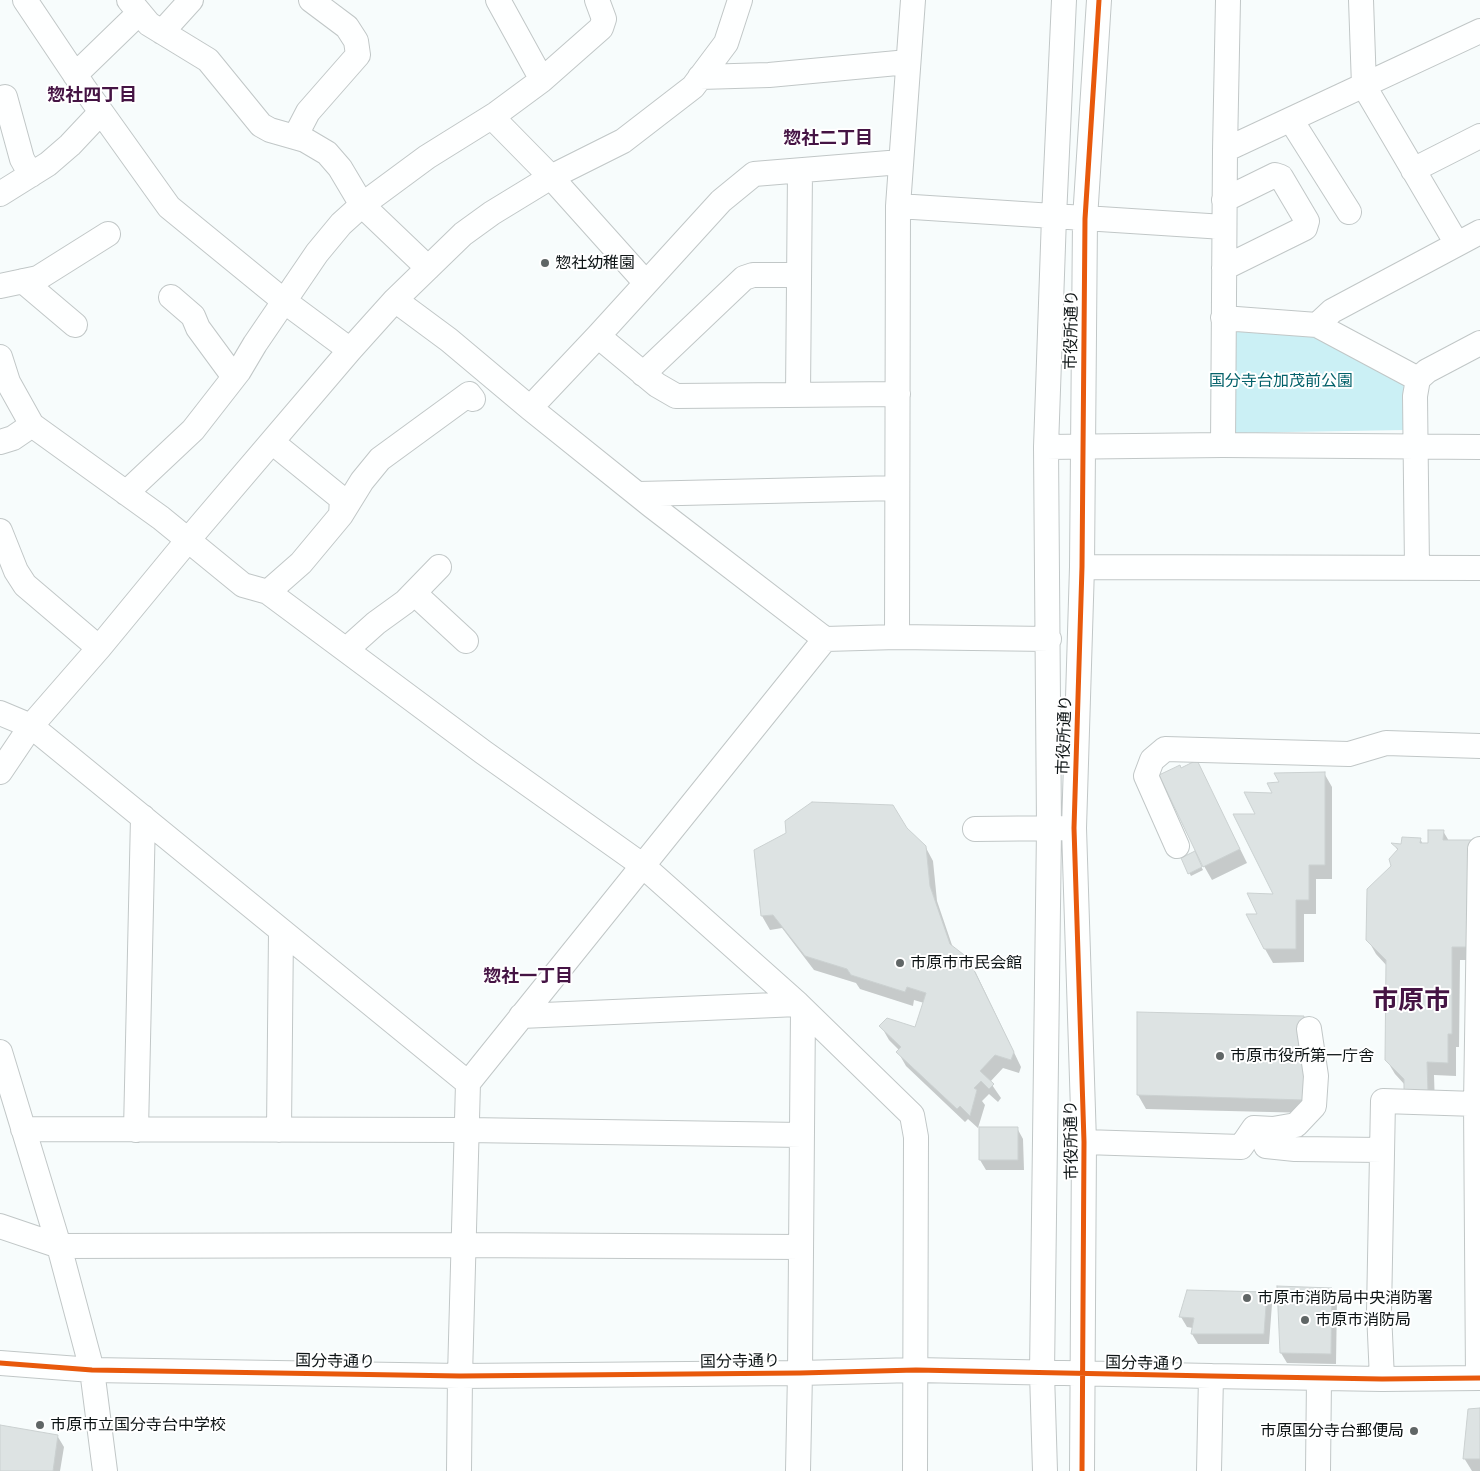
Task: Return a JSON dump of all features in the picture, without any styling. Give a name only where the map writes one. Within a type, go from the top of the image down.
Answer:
[{"type":"street","points":[[25,0],[101,112],[169,207],[284,301],[350,350]]},
{"type":"street","points":[[162,32],[191,0]]},
{"type":"street","points":[[295,137],[308,112],[358,55],[356,41],[347,27],[311,0]]},
{"type":"street","points":[[498,0],[542,80]]},
{"type":"street","points":[[126,493],[193,430],[234,377],[284,301],[341,224],[362,205],[427,156],[492,117],[542,80],[602,28],[604,19],[597,0]]},
{"type":"street","points":[[0,772],[31,726],[350,350],[395,300],[462,234],[492,213],[551,177],[623,141],[692,87],[726,43],[740,0]]},
{"type":"street","points":[[897,637],[898,206],[912,0]]},
{"type":"street","name":"市役所通り","points":[[1045,1471],[1042,1373],[1049,828],[1046,448],[1064,0]]},
{"type":"street","name":"市役所通り","points":[[1082,1471],[1084,1142],[1074,828],[1082,568],[1084,219],[1099,0]]},
{"type":"street","points":[[1223,445],[1224,200],[1228,0]]},
{"type":"street","points":[[1361,0],[1364,86],[1457,244]]},
{"type":"street","points":[[75,74],[134,7],[149,24],[208,60],[261,125],[270,130],[306,140],[327,152],[340,168],[362,205],[428,268]]},
{"type":"street","points":[[1225,150],[1480,31]]},
{"type":"street","points":[[700,77],[769,75],[908,62]]},
{"type":"street","points":[[5,97],[22,159],[31,175]]},
{"type":"street","points":[[0,194],[48,164],[70,145],[101,112]]},
{"type":"street","points":[[492,117],[551,177],[646,283]]},
{"type":"street","points":[[1290,120],[1349,212]]},
{"type":"street","points":[[1413,170],[1480,136]]},
{"type":"street","points":[[530,408],[721,201],[754,174],[902,162]]},
{"type":"street","points":[[798,394],[800,171]]},
{"type":"street","points":[[1224,200],[1275,175],[1281,177],[1307,221],[1306,228],[1224,268]]},
{"type":"street","points":[[898,206],[1224,227]]},
{"type":"street","points":[[1317,325],[1332,311],[1480,232]]},
{"type":"street","points":[[0,286],[38,278],[108,234]]},
{"type":"street","points":[[643,374],[744,278],[753,276],[799,275]]},
{"type":"street","points":[[24,281],[75,325]]},
{"type":"street","points":[[170,297],[193,316],[198,328],[234,377]]},
{"type":"street","points":[[395,300],[456,346],[638,494],[825,639],[897,637],[1049,639]]},
{"type":"street","points":[[1223,318],[1317,325],[1418,378]]},
{"type":"street","points":[[598,336],[657,385],[676,396],[898,394]]},
{"type":"street","points":[[1417,568],[1415,396],[1418,378],[1427,371],[1480,343]]},
{"type":"street","points":[[0,357],[8,382],[32,425],[188,540],[243,585],[268,592],[483,752],[642,865],[801,1006],[912,1115],[916,1137],[914,1471]]},
{"type":"street","points":[[268,592],[301,563],[341,515],[362,481],[380,459],[469,394],[473,400]]},
{"type":"street","points":[[0,442],[13,438],[32,425]]},
{"type":"street","points":[[272,442],[342,499],[341,515]]},
{"type":"street","points":[[1046,448],[1223,445],[1480,447]]},
{"type":"street","points":[[638,494],[898,488]]},
{"type":"street","points":[[0,531],[16,571],[25,585],[99,648]]},
{"type":"street","points":[[347,649],[376,623],[405,602],[439,567]]},
{"type":"street","points":[[1082,568],[1480,568]]},
{"type":"street","points":[[414,593],[466,641]]},
{"type":"street","points":[[459,1471],[468,1083],[825,639]]},
{"type":"street","points":[[0,713],[31,726],[468,1083]]},
{"type":"street","points":[[1177,846],[1146,776],[1152,760],[1165,749],[1349,754],[1386,744],[1480,746]]},
{"type":"street","points":[[136,1130],[143,817]]},
{"type":"street","points":[[975,829],[1074,828]]},
{"type":"street","points":[[1479,1378],[1478,1093],[1480,849]]},
{"type":"street","points":[[279,1130],[281,930]]},
{"type":"street","points":[[522,1016],[801,1006]]},
{"type":"street","points":[[798,1471],[802,1135],[801,1006]]},
{"type":"street","points":[[1084,1142],[1241,1147],[1254,1128],[1273,1129],[1296,1125],[1314,1106],[1316,1076],[1310,1029]]},
{"type":"street","points":[[0,1052],[8,1101],[23,1129],[92,1370],[105,1471]]},
{"type":"street","points":[[1428,1087],[1478,1093]]},
{"type":"street","points":[[1382,1379],[1379,1312],[1383,1101],[1478,1093]]},
{"type":"street","points":[[23,1129],[467,1130],[802,1135]]},
{"type":"street","points":[[1266,1146],[1295,1149],[1382,1150]]},
{"type":"street","points":[[0,1226],[58,1246],[463,1245],[801,1247]]},
{"type":"street","name":"国分寺通り","points":[[0,1363],[92,1370],[460,1376],[916,1370],[1382,1379],[1479,1378]]},
{"type":"street","points":[[1209,1471],[1211,1376]]},
{"type":"street","points":[[1318,1471],[1319,1378]]},
{"type":"green space","name":"国分寺台加茂前公園","points":[[1237,330],[1312,330],[1404,381],[1406,387],[1406,430],[1229,433],[1229,336]]},
{"type":"building","points":[[1197,760],[1240,849],[1203,867],[1159,775],[1180,765],[1181,768]]},
{"type":"building","points":[[1325,772],[1325,865],[1309,865],[1309,900],[1296,900],[1296,949],[1264,949],[1246,914],[1257,914],[1247,893],[1273,894],[1233,814],[1255,814],[1244,792],[1272,793],[1267,783],[1279,782],[1274,773]]},
{"type":"building","name":"市原市市民会館","points":[[812,802],[893,805],[907,828],[926,846],[930,886],[950,944],[968,958],[1014,1052],[1011,1060],[995,1055],[980,1071],[994,1084],[989,1089],[981,1081],[974,1088],[977,1090],[970,1116],[960,1106],[957,1109],[896,1052],[901,1047],[879,1026],[887,1018],[915,1027],[926,993],[907,987],[905,992],[851,975],[847,969],[805,956],[773,915],[761,916],[754,850],[786,833],[785,821]]},
{"type":"building","points":[[1428,830],[1444,830],[1443,840],[1472,840],[1471,947],[1452,947],[1452,1034],[1448,1034],[1448,1063],[1427,1062],[1428,1092],[1404,1091],[1404,1079],[1385,1060],[1386,960],[1366,940],[1367,889],[1391,866],[1389,859],[1398,849],[1391,843],[1401,844],[1402,837],[1421,838],[1420,843],[1428,843]]},
{"type":"building","points":[[1195,851],[1202,867],[1188,874],[1181,858]]},
{"type":"building","name":"市原市役所第一庁舎","points":[[1137,1012],[1304,1016],[1304,1100],[1137,1095]]},
{"type":"building","points":[[979,1127],[1018,1127],[1018,1160],[979,1160]]},
{"type":"building","name":"市原市消防局","points":[[1277,1286],[1332,1288],[1331,1354],[1280,1353]]},
{"type":"building","name":"市原市消防局中央消防署","points":[[1187,1290],[1267,1292],[1264,1334],[1191,1334],[1194,1318],[1179,1317]]},
{"type":"building","points":[[1480,1408],[1480,1459],[1463,1459],[1468,1409]]},
{"type":"building","points":[[0,1425],[58,1435],[53,1471],[0,1471]]},
{"type":"cycle path","points":[[1082,1471],[1084,1142],[1074,828],[1082,567],[1085,219],[1099,0]]},
{"type":"cycle path","points":[[0,1363],[92,1370],[460,1376],[916,1370],[1382,1379],[1480,1378]]},
{"type":"place","name":"惣社幼稚園","points":[[545,263]]},
{"type":"place","name":"市原市市民会館","points":[[900,963]]},
{"type":"place","name":"市原市役所第一庁舎","points":[[1220,1056]]},
{"type":"place","name":"市原市消防局中央消防署","points":[[1247,1298]]},
{"type":"place","name":"市原市消防局","points":[[1305,1320]]},
{"type":"place","name":"市原市立国分寺台中学校","points":[[40,1425]]},
{"type":"place","name":"市原国分寺台郵便局","points":[[1414,1431]]},
{"type":"district","name":"惣社四丁目","points":[[92,95]]},
{"type":"district","name":"惣社二丁目","points":[[828,138]]},
{"type":"district","name":"惣社一丁目","points":[[528,976]]},
{"type":"district","name":"市原市","points":[[1411,1000]]}]
